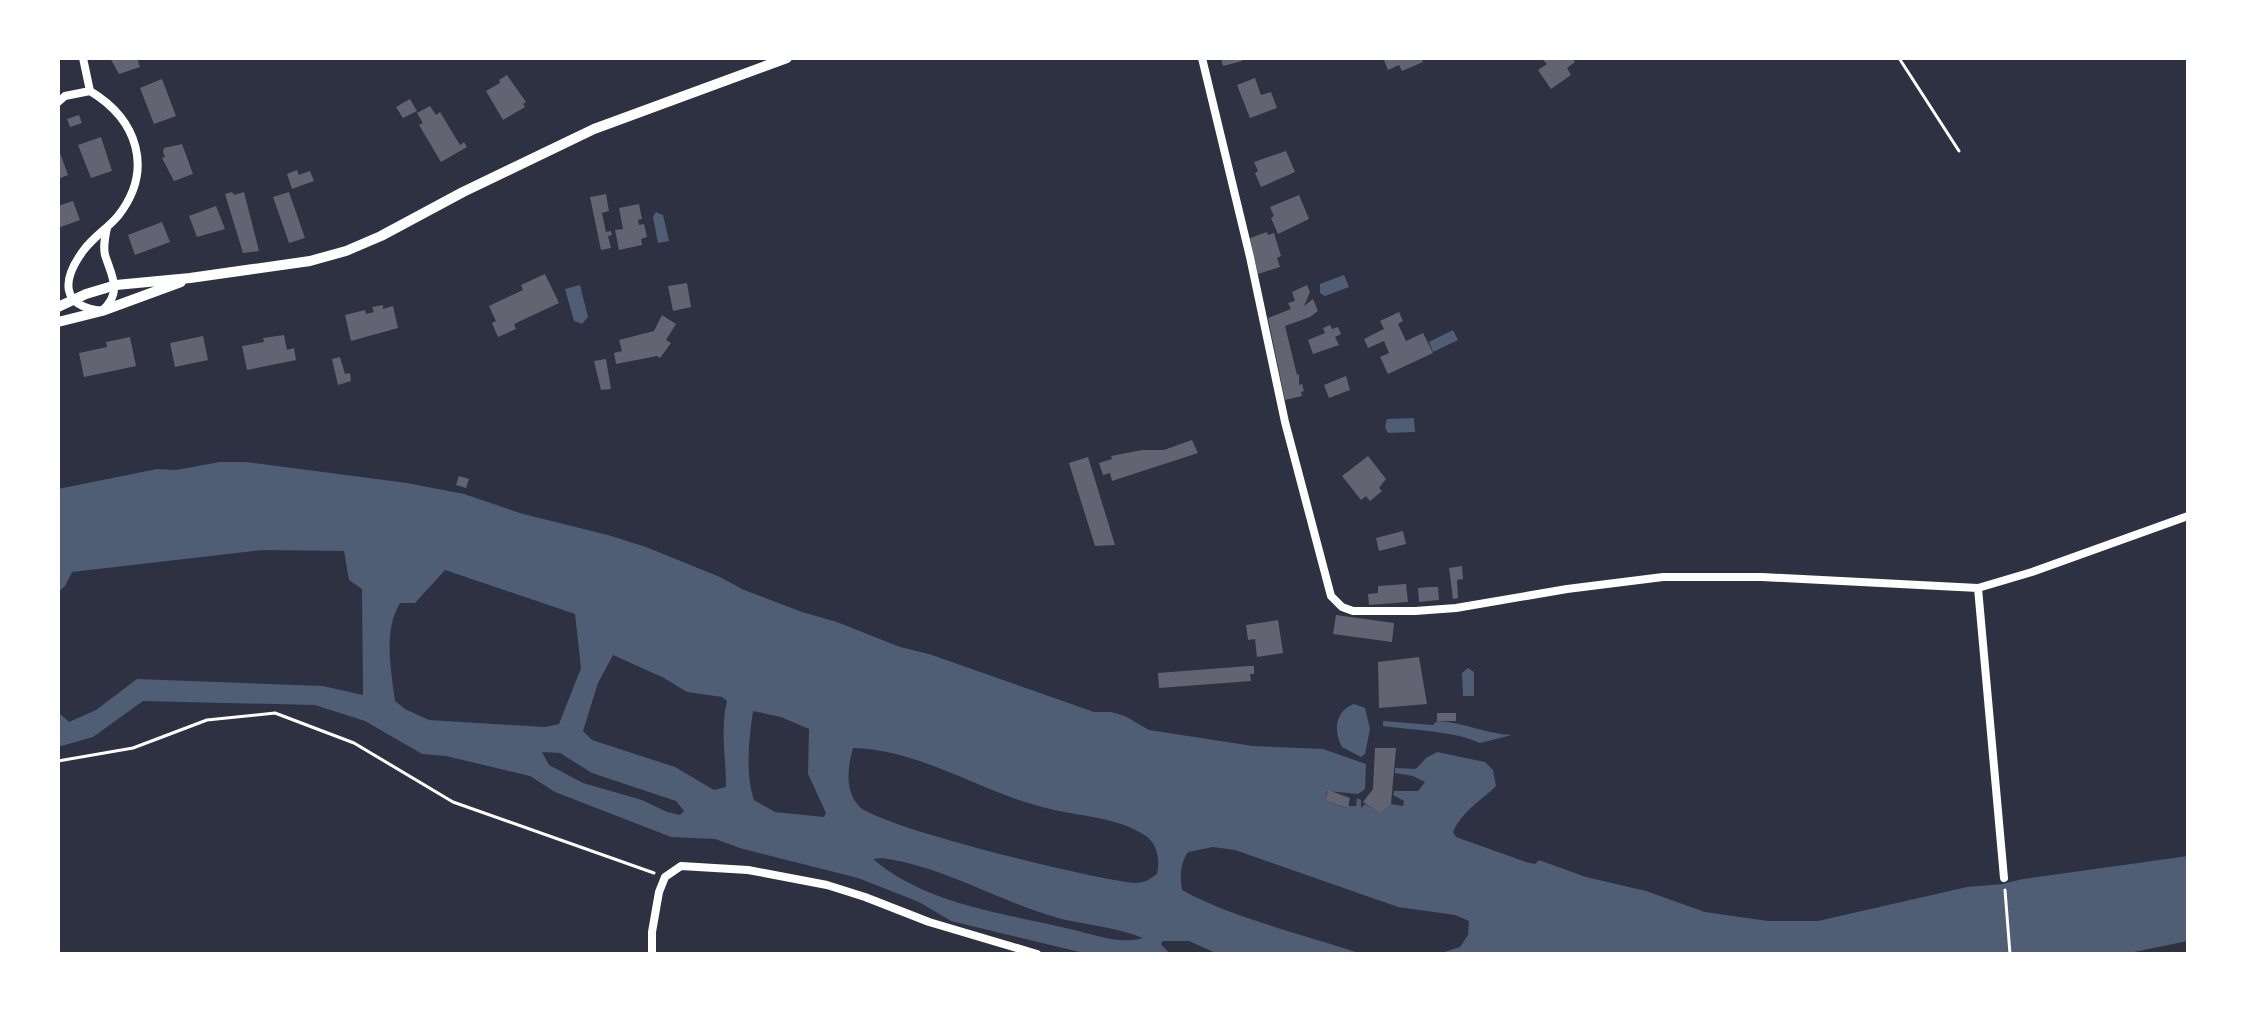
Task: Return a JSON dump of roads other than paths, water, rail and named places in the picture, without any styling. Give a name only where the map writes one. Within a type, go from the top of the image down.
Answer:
[{"type":"street","points":[[83,58],[90,91]]},
{"type":"street","points":[[58,307],[116,285],[310,261],[346,251],[594,129],[787,58]]},
{"type":"street","points":[[1202,58],[1250,257],[1285,422],[1331,596],[1342,607],[1353,611],[1456,608],[1663,577],[1762,577],[1978,588],[2188,516]]},
{"type":"street","points":[[58,102],[65,96],[90,91],[119,114],[136,148],[138,165],[133,191],[107,228],[90,242],[74,265],[67,282],[73,299],[90,310],[102,311],[109,305],[116,285],[105,256],[107,228]]},
{"type":"street","points":[[58,322],[102,311],[190,278]]},
{"type":"street","points":[[1978,588],[2004,878]]},
{"type":"street","points":[[652,954],[652,932],[659,892],[665,877],[681,866],[748,870],[827,885],[929,922],[1037,954]]},
{"type":"water","points":[[656,212],[663,215],[669,241],[658,243],[653,217]]},
{"type":"water","points":[[1344,275],[1349,287],[1325,296],[1320,293],[1320,284]]},
{"type":"water","points":[[580,285],[588,317],[582,324],[574,321],[565,289]]},
{"type":"water","points":[[1453,330],[1458,340],[1433,352],[1429,342]]},
{"type":"water","points":[[1414,418],[1415,432],[1388,433],[1385,427],[1387,419]]},
{"type":"water","points":[[220,462],[246,462],[407,483],[464,494],[523,514],[608,535],[646,547],[802,612],[1094,712],[1125,716],[1149,730],[1253,746],[1323,749],[1366,764],[1365,789],[1358,794],[1327,791],[1325,801],[1347,808],[1356,806],[1357,798],[1361,800],[1361,808],[1365,804],[1380,812],[1391,804],[1403,806],[1404,801],[1393,795],[1394,791],[1418,791],[1425,782],[1395,773],[1395,768],[1416,769],[1437,752],[1485,762],[1493,770],[1496,786],[1462,818],[1453,832],[1456,837],[1526,862],[1535,864],[1539,860],[1586,877],[1646,891],[1705,912],[1768,921],[1818,921],[1967,887],[2188,856],[2188,941],[2124,954],[1438,954],[1460,947],[1468,935],[1469,921],[1455,915],[1398,907],[1235,850],[1213,847],[1188,852],[1181,870],[1182,890],[1245,917],[1359,953],[1372,954],[1218,954],[1189,941],[1163,941],[1161,944],[1170,954],[1088,954],[951,921],[919,902],[858,878],[715,839],[671,837],[555,792],[530,776],[446,756],[422,754],[365,721],[315,705],[143,701],[93,737],[58,747],[58,712],[69,722],[96,710],[137,679],[323,686],[363,695],[362,589],[349,580],[344,551],[263,550],[72,572],[58,592],[58,489],[157,469],[176,470]],"holes":[[[445,570],[575,614],[581,668],[559,724],[545,727],[429,720],[395,701],[391,626],[400,603],[415,603]],[[613,655],[687,692],[722,697],[727,701],[724,733],[726,787],[714,790],[675,767],[592,740],[583,731],[598,683]],[[753,711],[781,717],[809,729],[808,774],[826,813],[824,817],[775,812],[754,800],[749,767]],[[853,748],[878,750],[927,764],[1022,801],[1122,824],[1146,836],[1153,844],[1158,859],[1157,874],[1139,883],[1114,880],[991,852],[905,827],[859,806],[849,785]],[[542,752],[560,753],[592,773],[676,801],[684,811],[680,815],[667,812],[642,800],[583,783],[549,765]],[[873,859],[905,862],[950,876],[1036,911],[1143,938],[1106,938],[993,912],[942,897],[894,875]]]},
{"type":"water","points":[[1468,668],[1474,672],[1474,696],[1463,696],[1462,673]]},
{"type":"water","points":[[1354,704],[1365,708],[1370,729],[1365,754],[1361,757],[1342,747],[1337,734],[1339,716]]},
{"type":"water","points":[[1383,721],[1433,725],[1437,721],[1447,722],[1512,735],[1480,743],[1446,733],[1383,726]]}]
